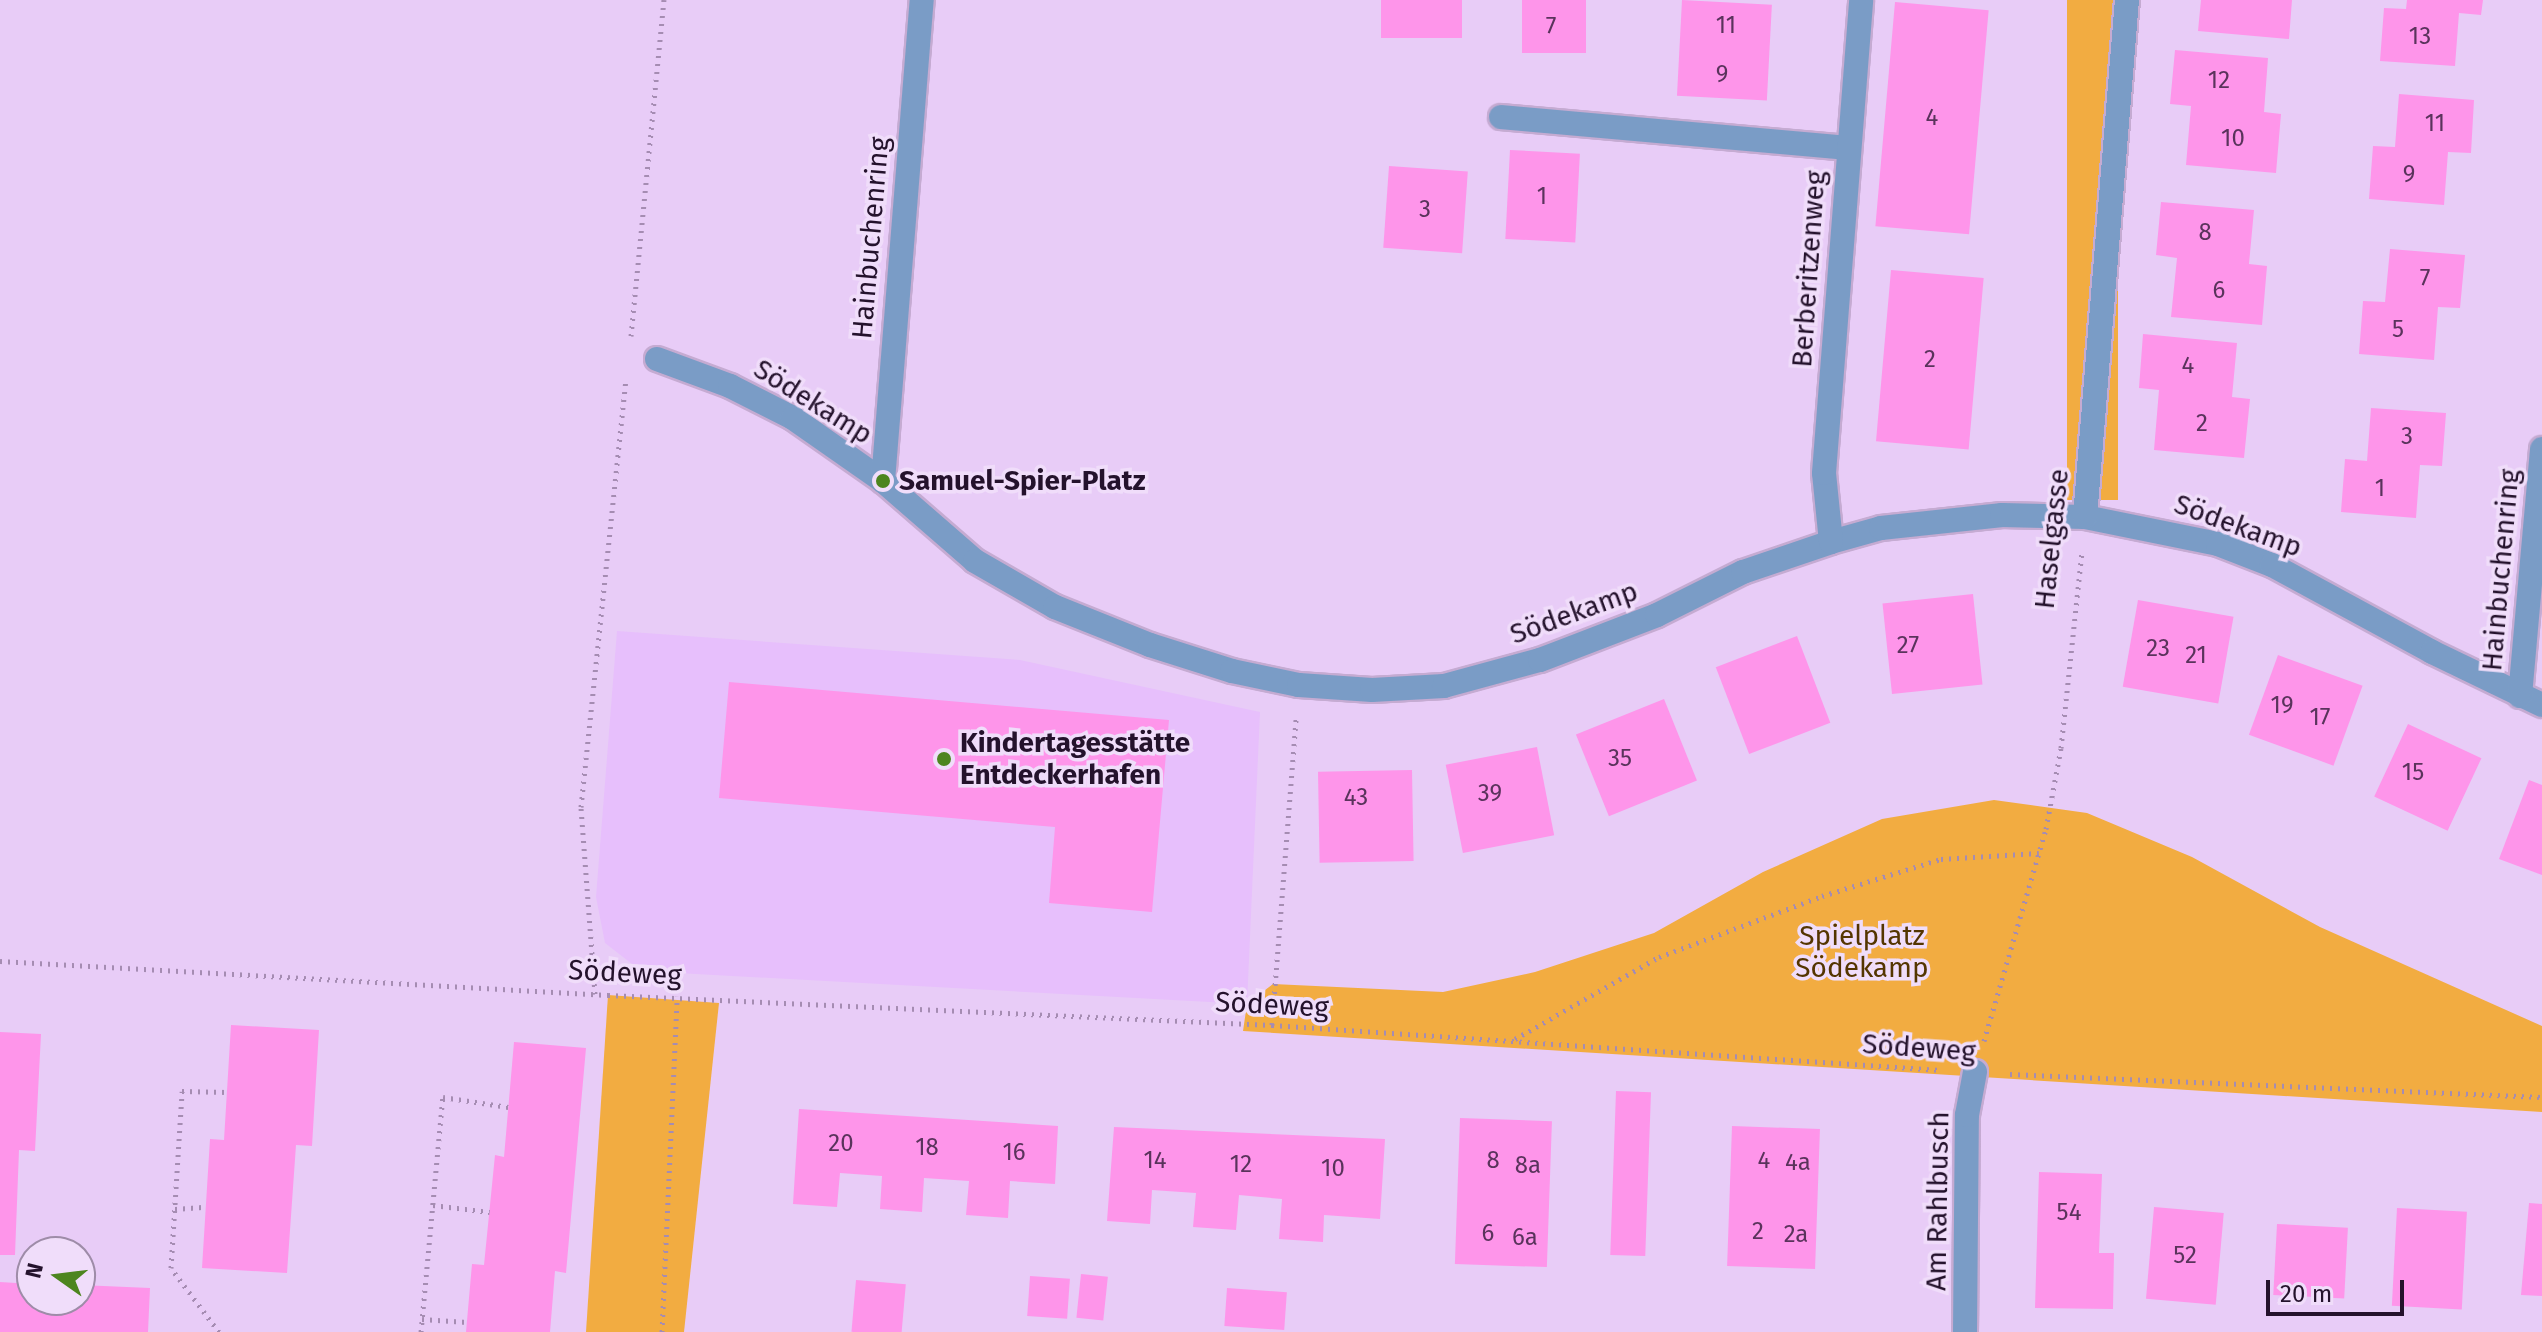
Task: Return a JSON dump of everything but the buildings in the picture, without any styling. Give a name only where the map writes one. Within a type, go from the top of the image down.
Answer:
[{"type":"street","name":"Hainbuchenring","points":[[883,481],[922,0]]},
{"type":"street","name":"Berberitzenweg","points":[[1831,542],[1824,473],[1861,0]]},
{"type":"street","name":"Haselgasse","points":[[2085,517],[2127,0]]},
{"type":"street","points":[[1501,117],[1848,148]]},
{"type":"street","name":"Södekamp","points":[[657,359],[730,386],[793,418],[883,481],[975,561],[1055,607],[1150,645],[1232,671],[1299,685],[1372,690],[1458,683],[1540,660],[1657,615],[1743,572],[1831,542],[1937,520],[2085,517],[2178,532],[2272,565],[2531,700]]},
{"type":"street","name":"Hainbuchenring","points":[[2531,700],[2542,449]]},
{"type":"street","name":"Am Rahlbusch","points":[[1965,1332],[1967,1115],[1975,1072]]},
{"type":"path","points":[[629,350],[664,0]]},
{"type":"path","points":[[595,994],[581,807],[628,366]]},
{"type":"path","name":"Haselgasse","points":[[1975,1072],[2039,853],[2061,748],[2085,517]]},
{"type":"path","points":[[1272,1025],[1299,685]]},
{"type":"path","points":[[1515,1039],[1659,957],[1822,896],[1941,859],[2039,853]]},
{"type":"path","name":"Södeweg","points":[[0,961],[595,994],[1272,1025],[1975,1072],[2542,1097]]},
{"type":"path","points":[[662,1332],[677,996]]},
{"type":"path","points":[[219,1332],[171,1268],[182,1091],[227,1092]]},
{"type":"path","points":[[421,1332],[443,1097],[508,1107]]},
{"type":"path","points":[[433,1205],[490,1212]]},
{"type":"path","points":[[175,1209],[206,1207]]},
{"type":"path","points":[[422,1319],[467,1322]]},
{"type":"shaded area","points":[[617,631],[1020,660],[1260,712],[1247,1004],[641,971],[605,943],[596,897]]},
{"type":"green space","points":[[2067,0],[2118,0],[2118,500],[2067,500]]},
{"type":"green space","name":"Spielplatz Södekamp","points":[[1994,800],[2087,813],[2192,857],[2320,927],[2542,1026],[2542,1112],[1243,1031],[1247,1004],[1273,984],[1443,992],[1535,972],[1654,933],[1763,872],[1882,819]]},
{"type":"green space","points":[[608,995],[719,1003],[684,1332],[586,1332]]},
{"type":"place","name":"Samuel-Spier-Platz","points":[[883,481]]},
{"type":"place","name":"Kindertagesstätte Entdeckerhafen","points":[[944,759]]}]
